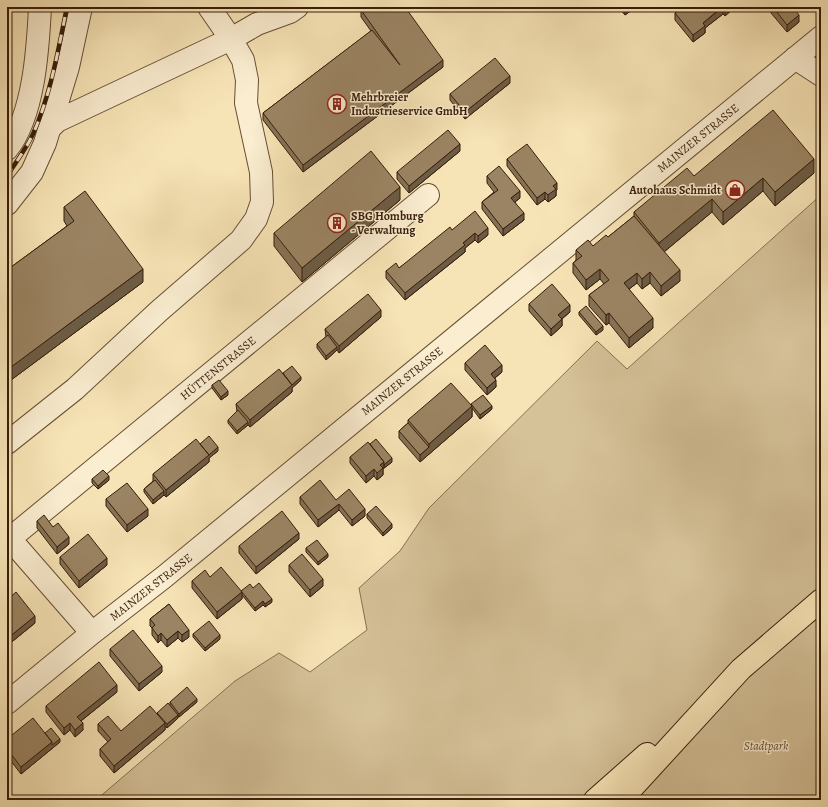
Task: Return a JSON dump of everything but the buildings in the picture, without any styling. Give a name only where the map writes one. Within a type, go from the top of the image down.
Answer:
[{"type":"main road","points":[[595,800],[821,600]]},
{"type":"main road","points":[[621,800],[729,682]]},
{"type":"street","points":[[7,148],[14,140],[29,96],[38,59],[40,7]]},
{"type":"street","points":[[7,204],[32,172],[50,126],[68,67],[81,7]]},
{"type":"street","points":[[7,443],[75,389],[159,311],[241,240],[256,219],[262,202],[261,172],[246,103],[248,80],[243,60],[231,39],[209,7]]},
{"type":"street","points":[[50,126],[57,121],[231,39],[257,24],[290,12],[297,7]]},
{"type":"street","name":"MAINZER STRASSE","points":[[7,703],[92,633],[164,578],[821,37]]},
{"type":"street","points":[[795,58],[821,75]]},
{"type":"street","name":"HÜTTENSTRASSE","points":[[8,540],[428,195]]},
{"type":"street","points":[[8,540],[92,633]]},
{"type":"green space","name":"Stadtpark","points":[[821,195],[821,800],[96,800],[235,681],[279,653],[310,672],[367,630],[359,588],[400,551],[429,508],[597,341],[627,369]]},
{"type":"railway","points":[[7,176],[33,134],[45,103],[67,7]]},
{"type":"place","name":"Mehrbreier Industrieservice GmbH","points":[[337,104]]},
{"type":"place","name":"Autohaus Schmidt","points":[[735,190]]},
{"type":"place","name":"SBG Homburg - Verwaltung","points":[[337,223]]}]
